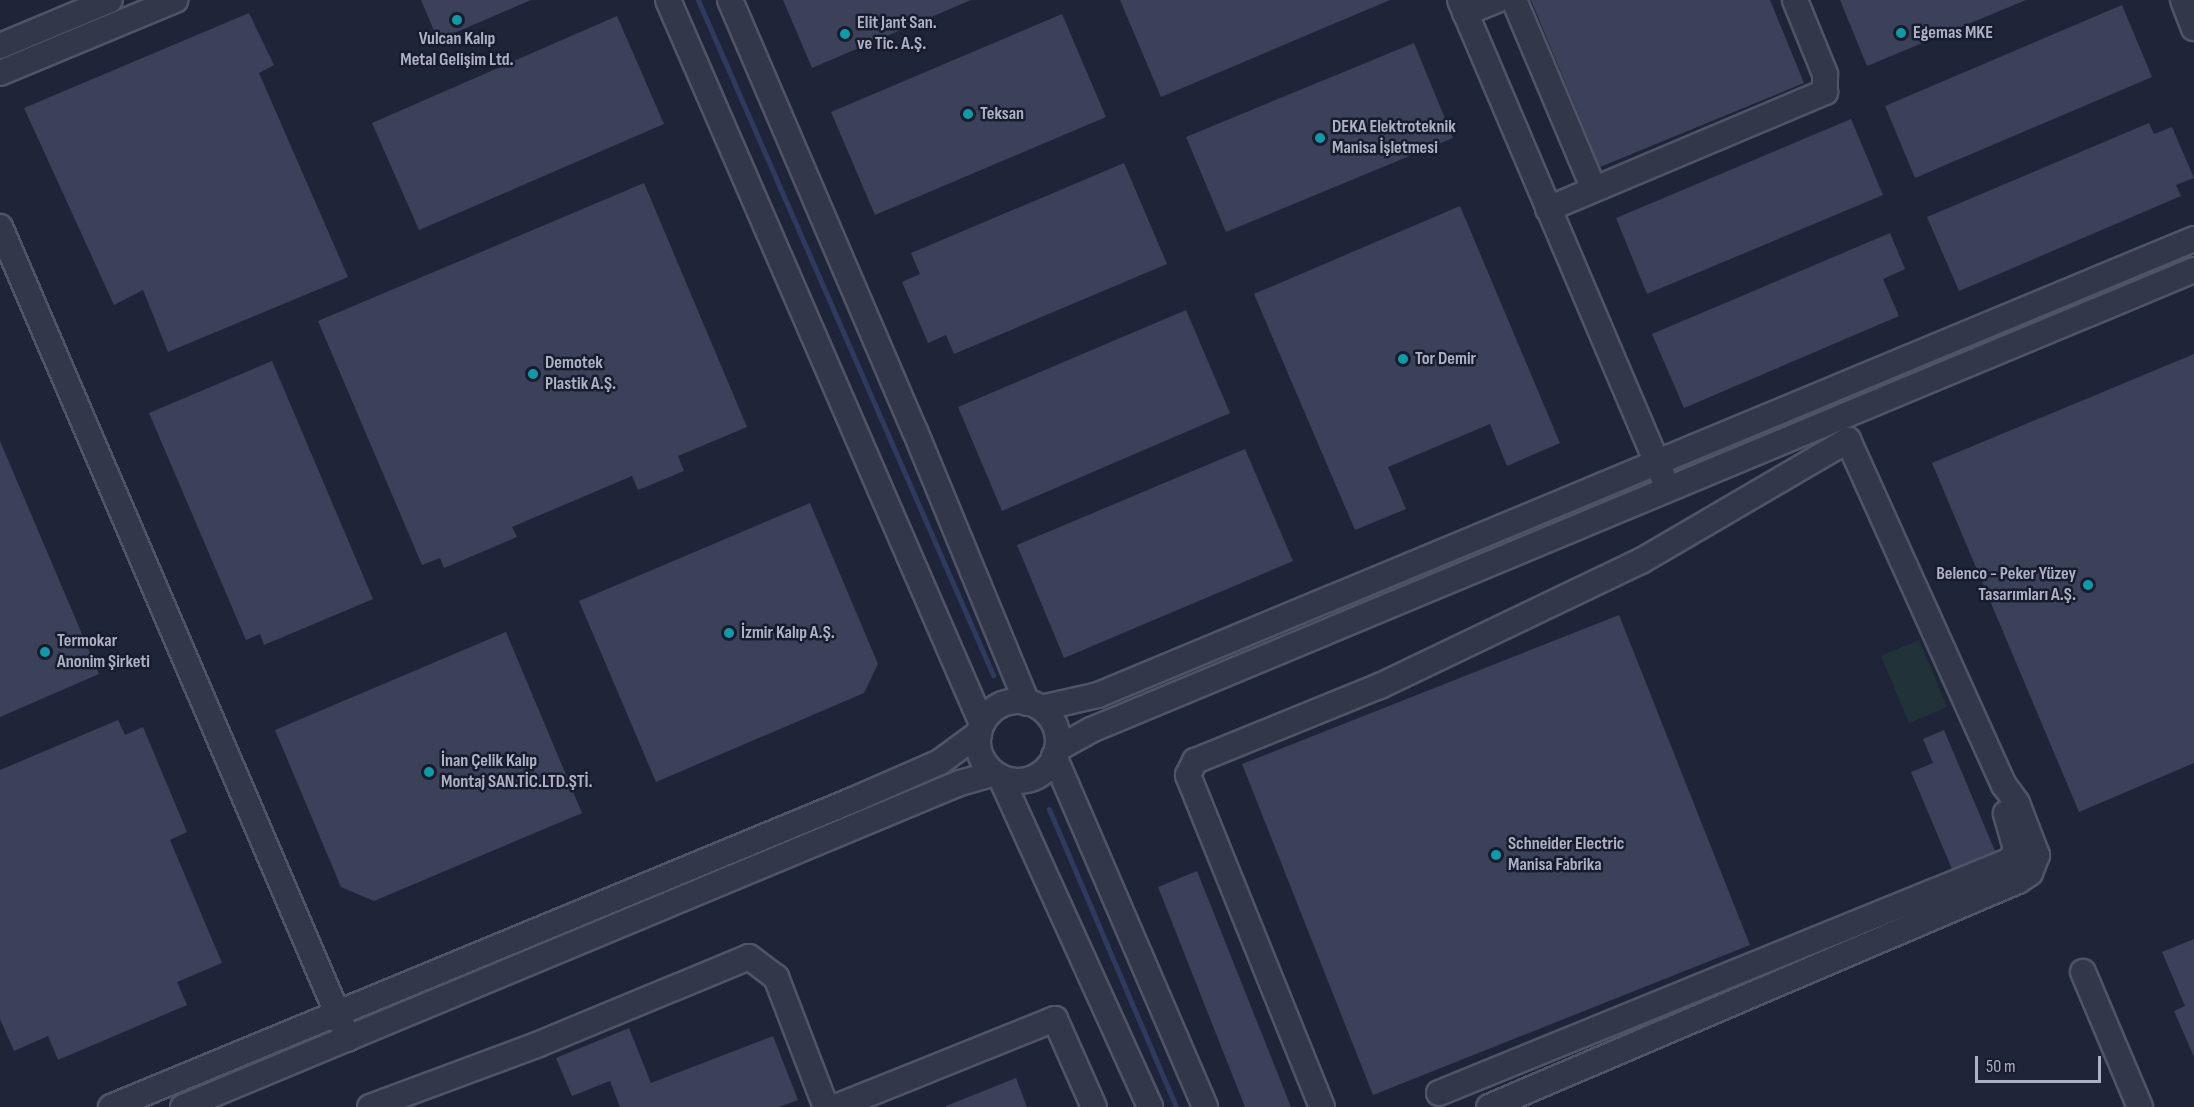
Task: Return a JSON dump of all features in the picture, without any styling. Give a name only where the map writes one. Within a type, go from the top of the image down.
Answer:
[{"type":"street","points":[[0,46],[110,0]]},
{"type":"street","points":[[0,73],[175,0]]},
{"type":"street","points":[[668,0],[980,728],[978,749],[983,761],[998,776],[1149,1107]]},
{"type":"street","points":[[730,0],[1034,705],[1056,729],[1056,753],[1205,1107]]},
{"type":"street","points":[[1497,0],[1463,6],[1668,488]]},
{"type":"street","points":[[1514,0],[1594,189]]},
{"type":"street","points":[[1548,209],[1825,92],[1825,74],[1795,0]]},
{"type":"street","points":[[2182,0],[2194,28]]},
{"type":"street","points":[[0,227],[348,1038]]},
{"type":"street","points":[[111,1107],[940,762],[980,728],[990,713],[1001,705],[1014,702],[1034,705],[1098,695],[2194,239]]},
{"type":"street","points":[[183,1107],[960,783],[998,776],[1014,781],[1028,780],[1040,775],[1049,766],[1056,753],[1090,730],[2194,270]]},
{"type":"street","points":[[1489,1107],[2030,873],[2037,855],[2017,803],[2004,785],[1839,417]]},
{"type":"street","points":[[1322,1107],[1188,775],[1195,761],[1380,686],[1641,561],[1848,440]]},
{"type":"street","points":[[1439,1093],[2011,860],[2016,849],[2005,810],[2004,785]]},
{"type":"street","points":[[370,1107],[539,1044],[749,957],[776,977],[826,1107]]},
{"type":"street","points":[[2083,972],[2140,1107]]},
{"type":"street","points":[[836,1107],[1055,1019],[1094,1107]]},
{"type":"shaded area","points":[[1919,640],[1947,707],[1909,723],[1881,656]]},
{"type":"building","name":"Vulcan Kalıp Metal Gelişim Ltd.","points":[[421,0],[531,0],[438,40]]},
{"type":"building","name":"Elit Jant San. ve Tic. A.Ş.","points":[[783,0],[971,0],[812,68]]},
{"type":"building","points":[[1120,0],[1390,0],[1161,97]]},
{"type":"building","points":[[1531,0],[1770,0],[1804,83],[1600,167]]},
{"type":"building","name":"Egemas MKE","points":[[1840,0],[2026,0],[1867,66]]},
{"type":"building","points":[[2122,5],[2152,77],[1915,178],[1885,106]]},
{"type":"building","points":[[249,13],[274,65],[259,73],[348,277],[168,352],[143,290],[114,305],[24,108]]},
{"type":"building","name":"Teksan","points":[[1062,14],[1106,117],[875,215],[831,112]]},
{"type":"building","points":[[617,16],[664,124],[419,230],[372,123]]},
{"type":"building","name":"DEKA Elektroteknik Manisa İşletmesi","points":[[1414,43],[1453,138],[1226,232],[1186,137]]},
{"type":"building","points":[[1851,119],[1883,195],[1647,294],[1616,218]]},
{"type":"building","points":[[2149,123],[2154,134],[2172,127],[2194,178],[2176,185],[2181,196],[1959,291],[1927,217]]},
{"type":"building","points":[[1124,163],[1167,264],[954,354],[946,335],[928,343],[902,282],[920,274],[911,253]]},
{"type":"building","name":"Demotek Plastik A.Ş.","points":[[644,183],[747,427],[678,456],[684,471],[638,490],[632,476],[512,527],[517,537],[444,568],[440,558],[422,565],[318,321]]},
{"type":"building","name":"Tor Demir","points":[[1460,206],[1560,443],[1507,466],[1490,424],[1388,467],[1406,509],[1355,530],[1254,294]]},
{"type":"building","points":[[1890,233],[1905,269],[1883,279],[1899,316],[1684,408],[1652,334]]},
{"type":"building","points":[[1186,310],[1230,413],[1002,511],[958,407]]},
{"type":"building","name":"Belenco - Peker Yüzey Tasarımları A.Ş.","points":[[2194,354],[2194,763],[2079,812],[1932,463]]},
{"type":"building","points":[[272,361],[373,599],[264,645],[260,634],[246,640],[149,413]]},
{"type":"building","name":"Termokar Anonim Şirketi","points":[[0,441],[99,674],[0,717]]},
{"type":"building","points":[[1245,449],[1293,561],[1064,658],[1017,545]]},
{"type":"building","name":"İzmir Kalıp A.Ş.","points":[[810,503],[878,664],[864,693],[656,782],[579,601]]},
{"type":"building","name":"Schneider Electric Manisa Fabrika","points":[[1619,615],[1750,945],[1373,1095],[1242,764]]},
{"type":"building","name":"İnan Çelik Kalıp Montaj SAN.TİC.LTD.ŞTİ.","points":[[506,632],[582,813],[374,901],[341,887],[275,730]]},
{"type":"building","points":[[118,720],[125,735],[143,727],[187,832],[170,840],[222,963],[177,982],[187,1005],[58,1060],[48,1036],[14,1051],[0,1019],[0,770]]},
{"type":"building","points":[[1944,730],[1995,851],[1952,869],[1911,772],[1933,763],[1923,739]]},
{"type":"building","points":[[1197,871],[1291,1107],[1245,1107],[1158,887]]},
{"type":"building","points":[[2194,939],[2194,1057],[2174,1011],[2185,1006],[2162,952]]},
{"type":"building","points":[[629,1028],[651,1083],[773,1036],[798,1100],[779,1107],[620,1107],[610,1081],[572,1096],[556,1058]]},
{"type":"building","points":[[1016,1078],[1027,1107],[946,1107],[946,1106]]},
{"type":"waterway","points":[[698,0],[993,675]]},
{"type":"waterway","points":[[1049,809],[1176,1107]]},
{"type":"place","name":"Vulcan Kalıp Metal Gelişim Ltd.","points":[[457,20]]},
{"type":"place","name":"Egemas MKE","points":[[1901,33]]},
{"type":"place","name":"Elit Jant San. ve Tic. A.Ş.","points":[[845,34]]},
{"type":"place","name":"Teksan","points":[[968,114]]},
{"type":"place","name":"DEKA Elektroteknik Manisa İşletmesi","points":[[1320,138]]},
{"type":"place","name":"Tor Demir","points":[[1403,359]]},
{"type":"place","name":"Demotek Plastik A.Ş.","points":[[533,374]]},
{"type":"place","name":"Belenco - Peker Yüzey Tasarımları A.Ş.","points":[[2088,585]]},
{"type":"place","name":"İzmir Kalıp A.Ş.","points":[[729,633]]},
{"type":"place","name":"Termokar Anonim Şirketi","points":[[45,652]]},
{"type":"place","name":"İnan Çelik Kalıp Montaj SAN.TİC.LTD.ŞTİ.","points":[[429,772]]},
{"type":"place","name":"Schneider Electric Manisa Fabrika","points":[[1496,855]]}]
